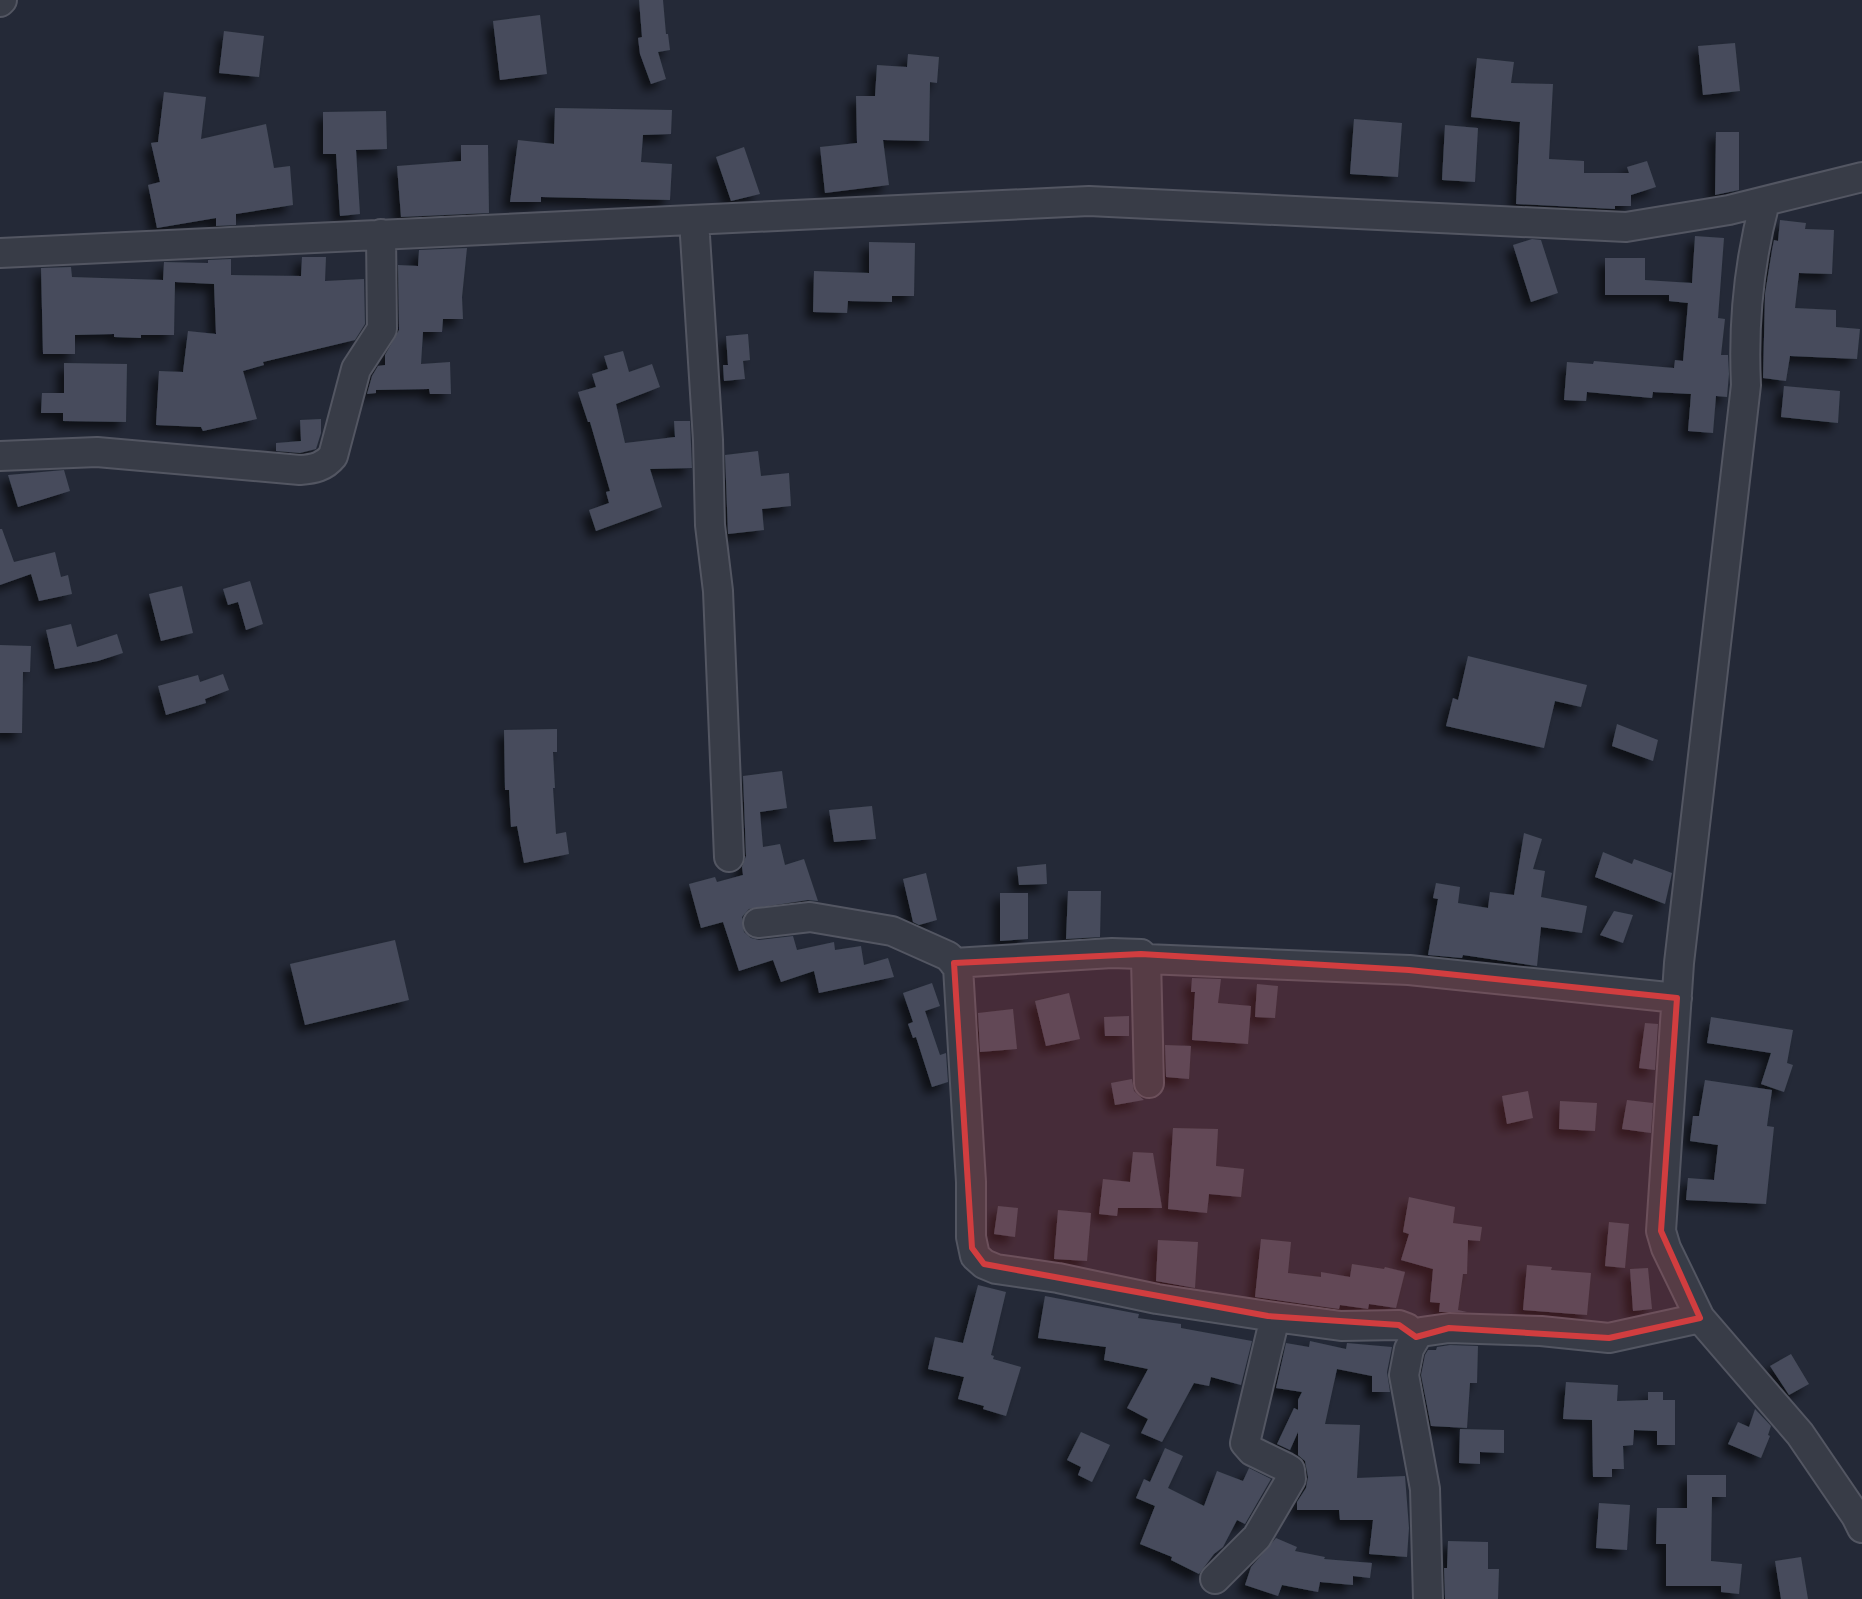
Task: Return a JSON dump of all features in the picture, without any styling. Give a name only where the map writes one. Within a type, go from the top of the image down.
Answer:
[{"type":"street","points":[[0,253],[1089,201],[1626,227],[1765,202],[1862,177]]},
{"type":"street","points":[[1765,202],[1753,248],[1747,298],[1746,385],[1677,998],[1661,1231],[1700,1318],[1800,1434],[1862,1528]]},
{"type":"street","points":[[694,220],[708,440],[710,525],[718,591],[729,857]]},
{"type":"street","points":[[0,456],[97,452],[300,470],[316,469],[327,463],[333,456],[356,369],[382,329],[381,234]]},
{"type":"street","points":[[758,923],[810,917],[892,931],[948,956],[954,963],[960,977],[971,1237],[975,1256],[984,1264],[996,1269],[1058,1278],[1157,1299],[1275,1317],[1341,1326],[1399,1325],[1416,1337]]},
{"type":"street","points":[[954,963],[1141,954],[1146,959],[1409,970],[1677,998]]},
{"type":"street","points":[[1146,959],[1149,1083]]},
{"type":"street","points":[[1215,1579],[1257,1537],[1291,1479],[1290,1470],[1248,1448],[1245,1443],[1275,1317]]},
{"type":"street","points":[[1428,1599],[1425,1489],[1404,1375],[1409,1349],[1416,1337],[1421,1332],[1449,1328],[1541,1331],[1609,1338],[1700,1318]]},
{"type":"highlighted area","points":[[1141,954],[1409,970],[1677,998],[1661,1231],[1700,1318],[1609,1338],[1449,1328],[1416,1337],[1399,1325],[1268,1316],[984,1264],[972,1248],[954,963]]},
{"type":"building","points":[[639,0],[663,0],[668,34],[670,50],[658,52],[666,79],[651,84],[640,54]]},
{"type":"building","points":[[540,15],[547,74],[500,80],[493,21]]},
{"type":"building","points":[[224,31],[264,36],[259,77],[219,73]]},
{"type":"building","points":[[1735,43],[1740,91],[1703,95],[1698,46]]},
{"type":"building","points":[[908,54],[939,57],[937,83],[930,82],[929,141],[883,140],[889,185],[825,193],[820,147],[857,143],[856,96],[875,96],[877,65],[907,67]]},
{"type":"building","points":[[1477,58],[1514,62],[1511,83],[1553,84],[1549,159],[1584,161],[1584,173],[1629,173],[1627,167],[1647,161],[1656,187],[1631,195],[1631,206],[1615,206],[1615,209],[1516,204],[1520,122],[1471,117]]},
{"type":"building","points":[[164,92],[206,97],[201,139],[266,124],[274,168],[290,166],[293,205],[236,214],[236,225],[216,226],[216,218],[157,228],[148,185],[160,182],[151,143],[158,142]]},
{"type":"building","points":[[555,108],[672,110],[671,134],[643,135],[641,162],[672,164],[670,200],[541,197],[541,202],[510,202],[518,140],[554,144]]},
{"type":"building","points":[[386,111],[387,149],[356,150],[360,214],[340,216],[336,154],[323,154],[323,112]]},
{"type":"building","points":[[1354,119],[1402,123],[1398,177],[1350,174]]},
{"type":"building","points":[[1445,125],[1478,128],[1475,182],[1442,180]]},
{"type":"building","points":[[1716,132],[1739,132],[1739,190],[1715,195]]},
{"type":"building","points":[[461,145],[488,145],[489,213],[401,217],[397,166],[461,161]]},
{"type":"building","points":[[744,147],[760,194],[731,201],[716,157]]},
{"type":"building","points":[[1780,220],[1806,223],[1805,229],[1834,230],[1832,274],[1799,273],[1795,308],[1836,310],[1836,327],[1860,329],[1857,359],[1790,356],[1786,381],[1763,378],[1765,294]]},
{"type":"building","points":[[1695,236],[1724,238],[1718,318],[1725,319],[1721,355],[1728,355],[1729,374],[1727,397],[1716,396],[1713,433],[1688,431],[1691,394],[1653,392],[1652,398],[1587,392],[1586,401],[1564,400],[1567,362],[1593,364],[1594,361],[1674,368],[1675,360],[1683,361],[1688,303],[1669,301],[1669,295],[1605,295],[1605,258],[1645,258],[1645,280],[1692,283]]},
{"type":"building","points":[[1532,239],[1541,240],[1558,293],[1531,302],[1513,245]]},
{"type":"building","points":[[869,242],[915,243],[914,296],[892,296],[892,302],[848,301],[847,313],[813,312],[814,271],[869,273]]},
{"type":"building","points":[[467,248],[463,319],[443,319],[442,332],[423,332],[421,364],[450,362],[451,394],[430,394],[429,389],[376,390],[376,393],[367,394],[372,376],[378,366],[385,365],[385,355],[399,330],[398,265],[418,266],[419,250]]},
{"type":"building","points":[[302,257],[326,257],[325,281],[364,279],[365,324],[355,340],[263,362],[264,365],[243,371],[257,419],[203,431],[201,427],[156,425],[159,371],[183,372],[188,331],[216,334],[214,284],[175,282],[174,335],[141,335],[141,338],[114,337],[114,334],[75,335],[75,354],[43,354],[41,268],[71,267],[72,277],[163,280],[164,262],[208,263],[208,260],[231,259],[231,275],[301,276]]},
{"type":"building","points":[[748,334],[750,360],[743,361],[745,379],[724,381],[723,365],[728,365],[726,336]]},
{"type":"building","points":[[623,351],[629,372],[652,364],[660,387],[616,404],[625,443],[675,437],[674,421],[690,421],[692,468],[650,469],[662,507],[596,531],[589,510],[609,503],[606,492],[610,491],[578,392],[596,387],[592,374],[608,369],[604,356]]},
{"type":"building","points":[[64,363],[127,364],[126,422],[63,421],[63,413],[41,413],[42,393],[64,393]]},
{"type":"building","points":[[1784,386],[1840,391],[1838,423],[1781,417]]},
{"type":"building","points":[[321,419],[316,449],[300,453],[276,451],[276,443],[301,441],[300,420]]},
{"type":"building","points":[[758,451],[761,476],[789,473],[791,506],[762,509],[764,530],[728,534],[725,455]]},
{"type":"building","points":[[64,470],[70,491],[18,507],[8,475]]},
{"type":"building","points":[[0,529],[14,562],[55,552],[61,577],[68,575],[72,594],[39,601],[31,574],[0,585]]},
{"type":"building","points":[[250,581],[263,624],[246,630],[238,602],[228,605],[223,589]]},
{"type":"building","points":[[182,586],[193,633],[161,641],[149,594]]},
{"type":"building","points":[[71,624],[77,647],[117,634],[123,653],[55,669],[46,630]]},
{"type":"building","points":[[0,645],[31,646],[30,672],[23,672],[22,733],[0,733]]},
{"type":"building","points":[[1468,656],[1587,685],[1581,707],[1555,701],[1544,748],[1446,726],[1453,698],[1458,700]]},
{"type":"building","points":[[223,674],[229,690],[205,699],[206,703],[166,715],[158,686],[198,675],[200,682]]},
{"type":"building","points":[[1617,724],[1658,740],[1653,761],[1612,746]]},
{"type":"building","points":[[557,729],[557,752],[553,752],[556,834],[566,832],[569,854],[524,863],[517,826],[511,827],[509,790],[505,790],[504,730]]},
{"type":"building","points":[[782,771],[787,808],[760,812],[763,847],[780,844],[785,865],[804,859],[818,901],[749,909],[742,917],[744,932],[759,940],[793,936],[797,950],[834,942],[835,950],[861,946],[864,965],[888,958],[894,977],[819,993],[814,971],[781,982],[773,960],[739,971],[723,922],[701,928],[689,884],[715,877],[717,882],[743,875],[746,856],[743,776]]},
{"type":"building","points":[[872,806],[876,839],[834,842],[829,810]]},
{"type":"building","points":[[1524,833],[1542,839],[1533,869],[1545,871],[1541,897],[1587,906],[1582,933],[1541,927],[1537,966],[1463,955],[1462,958],[1428,955],[1438,899],[1433,898],[1436,883],[1460,887],[1458,903],[1488,908],[1490,892],[1514,895]]},
{"type":"building","points":[[1603,852],[1632,864],[1634,859],[1672,873],[1665,904],[1595,877]]},
{"type":"building","points":[[1046,864],[1047,884],[1019,885],[1017,867]]},
{"type":"building","points":[[926,873],[937,920],[919,925],[913,922],[903,879]]},
{"type":"building","points":[[1068,891],[1101,891],[1100,937],[1066,939]]},
{"type":"building","points":[[1000,893],[1028,893],[1028,939],[1000,941]]},
{"type":"building","points":[[1614,911],[1633,915],[1623,943],[1600,935]]},
{"type":"building","points":[[395,940],[409,1000],[305,1025],[290,964]]},
{"type":"building","points":[[1192,978],[1221,979],[1218,1003],[1251,1006],[1248,1044],[1192,1040],[1195,992],[1191,992]]},
{"type":"building","points":[[932,983],[940,1006],[925,1011],[940,1055],[946,1053],[948,1082],[932,1087],[916,1037],[913,1038],[908,1024],[913,1022],[903,993]]},
{"type":"building","points":[[1257,984],[1278,986],[1275,1018],[1255,1017]]},
{"type":"building","points":[[1069,993],[1080,1039],[1046,1046],[1035,1001]]},
{"type":"building","points":[[1013,1009],[1017,1049],[980,1052],[978,1013]]},
{"type":"building","points":[[1129,1016],[1129,1036],[1105,1036],[1104,1017]]},
{"type":"building","points":[[1711,1017],[1793,1030],[1787,1063],[1793,1065],[1784,1092],[1761,1084],[1771,1053],[1707,1043]]},
{"type":"building","points":[[1645,1023],[1658,1024],[1655,1070],[1639,1068]]},
{"type":"building","points":[[1165,1045],[1191,1046],[1189,1079],[1166,1077]]},
{"type":"building","points":[[1132,1079],[1134,1091],[1144,1100],[1115,1105],[1111,1083]]},
{"type":"building","points":[[1705,1080],[1772,1090],[1767,1126],[1774,1127],[1766,1204],[1686,1200],[1688,1178],[1714,1180],[1718,1145],[1690,1141],[1693,1116],[1699,1116]]},
{"type":"building","points":[[1528,1091],[1533,1118],[1507,1124],[1502,1096]]},
{"type":"building","points":[[1627,1100],[1653,1103],[1651,1133],[1622,1129]]},
{"type":"building","points":[[1560,1101],[1597,1103],[1595,1131],[1559,1129]]},
{"type":"building","points":[[1173,1128],[1218,1129],[1216,1166],[1244,1169],[1241,1197],[1209,1194],[1207,1213],[1168,1209]]},
{"type":"building","points":[[1133,1152],[1153,1153],[1162,1208],[1118,1208],[1117,1216],[1099,1214],[1103,1179],[1130,1182]]},
{"type":"building","points":[[1409,1197],[1455,1207],[1453,1223],[1482,1227],[1480,1241],[1468,1240],[1467,1274],[1463,1274],[1458,1310],[1467,1312],[1439,1312],[1440,1303],[1430,1302],[1433,1269],[1401,1260],[1409,1234],[1403,1232]]},
{"type":"building","points":[[998,1206],[1018,1208],[1015,1237],[994,1234]]},
{"type":"building","points":[[1058,1210],[1091,1213],[1087,1261],[1054,1259]]},
{"type":"building","points":[[1609,1222],[1629,1224],[1625,1268],[1605,1266]]},
{"type":"building","points":[[1261,1239],[1291,1242],[1288,1273],[1321,1277],[1321,1272],[1350,1277],[1352,1264],[1405,1272],[1396,1308],[1369,1304],[1368,1309],[1340,1305],[1339,1309],[1255,1297]]},
{"type":"building","points":[[1158,1240],[1198,1242],[1195,1288],[1156,1281]]},
{"type":"building","points":[[1527,1265],[1591,1273],[1587,1315],[1523,1310]]},
{"type":"building","points":[[1648,1268],[1652,1309],[1633,1311],[1630,1269]]},
{"type":"building","points":[[978,1285],[1006,1292],[991,1355],[993,1359],[1021,1367],[1006,1416],[958,1399],[964,1377],[928,1369],[935,1337],[963,1343]]},
{"type":"building","points":[[1045,1296],[1252,1341],[1241,1385],[1211,1377],[1209,1386],[1194,1383],[1162,1442],[1141,1433],[1148,1419],[1127,1408],[1148,1369],[1104,1360],[1106,1347],[1038,1338]]},
{"type":"building","points":[[1310,1341],[1346,1349],[1347,1343],[1392,1347],[1387,1372],[1390,1392],[1372,1392],[1372,1376],[1337,1369],[1325,1424],[1360,1425],[1357,1478],[1405,1476],[1409,1528],[1407,1557],[1369,1554],[1373,1520],[1340,1520],[1339,1510],[1297,1510],[1297,1502],[1306,1488],[1308,1477],[1305,1461],[1298,1455],[1298,1432],[1290,1450],[1277,1444],[1294,1408],[1298,1410],[1302,1392],[1276,1388],[1286,1343],[1309,1347]]},
{"type":"building","points":[[1450,1345],[1478,1346],[1477,1383],[1470,1383],[1467,1428],[1431,1426],[1421,1375],[1425,1355],[1428,1350]]},
{"type":"building","points":[[1791,1354],[1809,1384],[1789,1395],[1770,1366]]},
{"type":"building","points":[[1566,1382],[1618,1385],[1617,1401],[1648,1400],[1648,1392],[1663,1392],[1663,1400],[1675,1400],[1675,1445],[1657,1445],[1657,1431],[1634,1430],[1633,1445],[1623,1446],[1624,1469],[1612,1469],[1612,1477],[1593,1477],[1592,1420],[1563,1419]]},
{"type":"building","points":[[1755,1409],[1771,1426],[1761,1458],[1728,1444],[1738,1422],[1749,1427]]},
{"type":"building","points":[[1460,1429],[1504,1430],[1504,1453],[1480,1452],[1480,1464],[1459,1463]]},
{"type":"building","points":[[1081,1432],[1110,1445],[1092,1482],[1078,1475],[1081,1467],[1067,1460]]},
{"type":"building","points":[[1165,1448],[1183,1456],[1168,1488],[1204,1506],[1217,1471],[1243,1481],[1249,1468],[1271,1479],[1245,1524],[1237,1520],[1223,1547],[1199,1574],[1171,1560],[1172,1557],[1140,1544],[1155,1506],[1136,1498],[1144,1479],[1150,1482]]},
{"type":"building","points":[[1687,1475],[1726,1475],[1726,1497],[1712,1497],[1711,1561],[1742,1564],[1739,1594],[1721,1592],[1721,1586],[1666,1586],[1666,1544],[1656,1544],[1657,1508],[1687,1508]]},
{"type":"building","points":[[1599,1503],[1630,1505],[1627,1550],[1596,1548]]},
{"type":"building","points":[[1276,1538],[1297,1547],[1295,1551],[1324,1559],[1372,1563],[1370,1578],[1353,1576],[1353,1585],[1320,1582],[1318,1592],[1282,1585],[1278,1596],[1245,1585],[1251,1567]]},
{"type":"building","points":[[1448,1541],[1488,1542],[1488,1569],[1499,1569],[1498,1599],[1445,1599],[1444,1568],[1447,1568]]},
{"type":"building","points":[[1801,1557],[1808,1599],[1781,1599],[1775,1561]]}]
